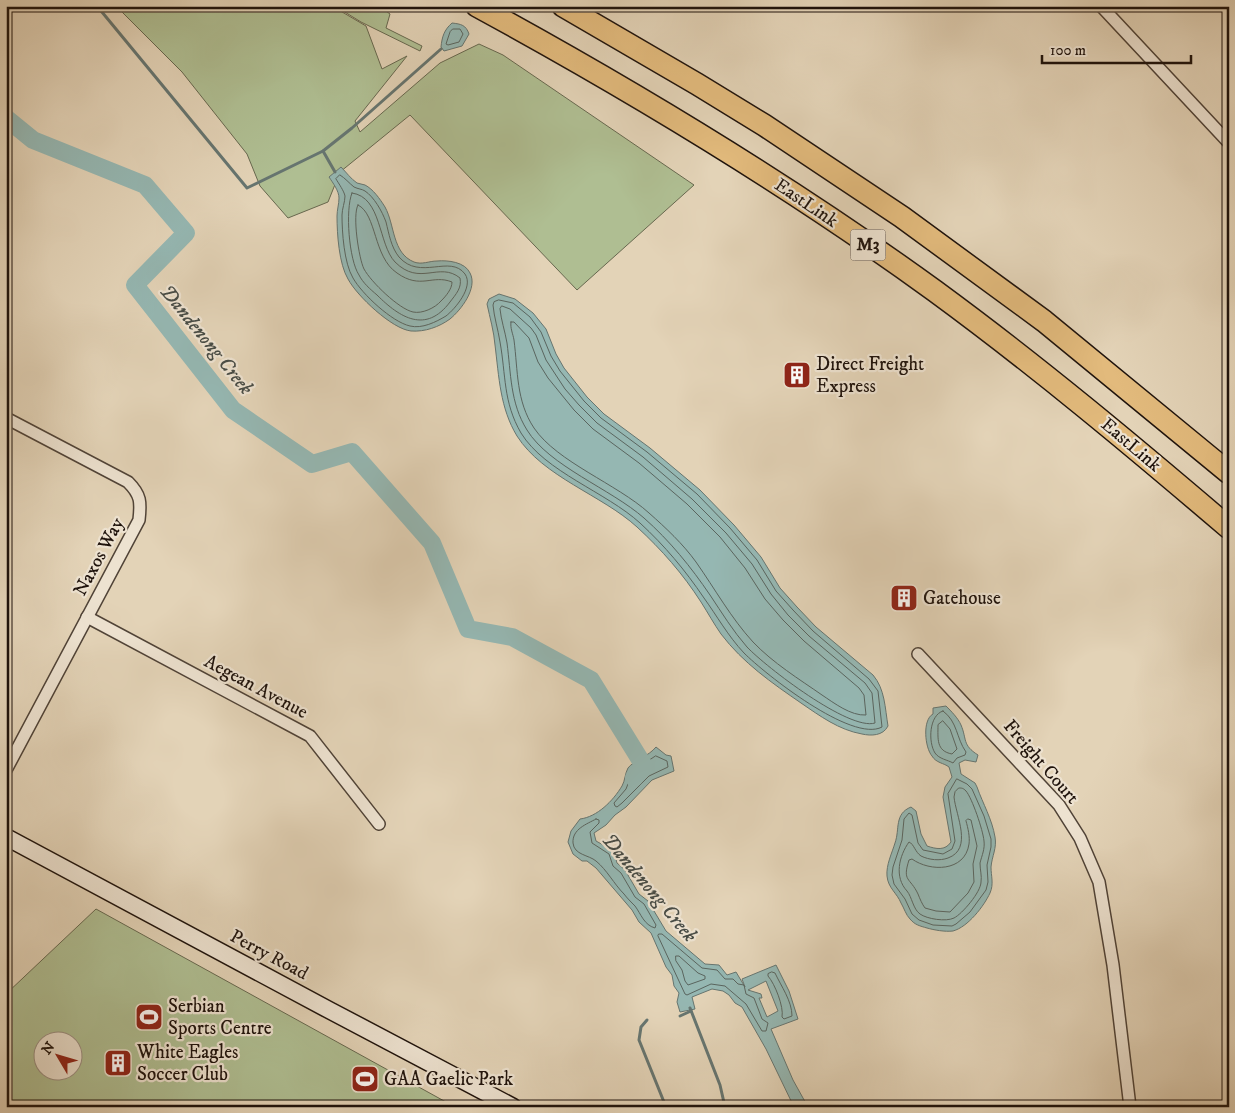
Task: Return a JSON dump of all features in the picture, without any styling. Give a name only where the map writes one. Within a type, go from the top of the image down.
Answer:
[{"type":"highway","name":"EastLink","points":[[477,6],[605,77],[724,149],[809,204],[918,280],[1030,363],[1229,528]]},
{"type":"highway","name":"M3","points":[[563,6],[764,125],[902,217],[1044,321],[1229,473]]},
{"type":"main road","points":[[6,827],[11,839]]},
{"type":"main road","name":"Perry Road","points":[[11,839],[513,1107]]},
{"type":"street","points":[[1103,7],[1229,143]]},
{"type":"street","name":"Naxos Way","points":[[6,418],[128,482],[137,491],[141,504],[139,520],[6,770]]},
{"type":"street","name":"Aegean Avenue","points":[[87,617],[310,736],[379,824]]},
{"type":"street","name":"Freight Court","points":[[918,654],[1059,806],[1080,838],[1099,882],[1113,965],[1130,1107]]},
{"type":"street","name":"Freight Court","points":[[1126,1107],[1127,1091]]},
{"type":"green space","points":[[116,6],[332,6],[366,26],[382,69],[407,56],[355,121],[360,132],[440,63],[479,44],[503,55],[694,185],[577,290],[410,115],[340,172],[328,202],[288,218],[260,186],[247,154],[182,72]]},
{"type":"green space","points":[[335,6],[379,6],[390,14],[386,28],[422,46],[420,51],[361,22]]},
{"type":"green space","name":"Serbian Sports Centre","points":[[96,909],[455,1107],[6,1107],[6,994]]},
{"type":"water","points":[[452,23],[463,26],[469,34],[462,46],[444,51],[441,47],[443,37],[445,31]]},
{"type":"water","points":[[341,167],[357,183],[365,185],[376,194],[385,207],[398,245],[407,258],[420,263],[451,261],[468,269],[472,279],[470,292],[459,310],[450,319],[437,327],[427,330],[411,331],[403,329],[376,311],[353,286],[342,265],[337,231],[339,195],[329,177]]},
{"type":"water","points":[[499,294],[515,299],[533,313],[546,329],[564,368],[587,397],[604,414],[650,448],[700,490],[734,525],[761,557],[780,588],[797,607],[816,627],[873,675],[880,686],[885,706],[888,726],[883,732],[865,735],[838,726],[808,708],[758,672],[718,630],[701,602],[672,563],[637,527],[607,505],[557,474],[528,450],[511,425],[501,392],[494,335],[487,304],[489,299]]},
{"type":"water","points":[[946,706],[960,722],[967,745],[978,755],[976,762],[965,760],[959,763],[961,774],[975,783],[992,824],[995,841],[990,893],[980,910],[970,921],[953,931],[927,928],[912,921],[907,916],[887,876],[888,863],[900,818],[911,807],[916,811],[921,834],[927,846],[943,848],[951,842],[943,797],[945,787],[952,777],[949,767],[934,758],[926,741],[927,722],[933,714],[933,708]]},
{"type":"water","points":[[656,747],[666,755],[671,756],[674,771],[652,780],[626,807],[594,833],[596,841],[614,851],[617,863],[625,870],[639,894],[648,901],[666,931],[705,964],[719,965],[727,975],[736,972],[745,987],[742,979],[776,965],[789,991],[798,1019],[771,1029],[793,1080],[808,1107],[794,1107],[766,1049],[742,1007],[735,1003],[729,995],[723,991],[712,989],[692,997],[695,1009],[680,1012],[677,1002],[679,993],[674,986],[672,975],[666,967],[651,933],[639,922],[632,910],[596,868],[573,854],[568,842],[571,831],[580,819],[598,812],[609,803],[622,786],[628,768]],"holes":[[[766,981],[778,1011],[767,1017],[759,998],[762,998],[761,994],[748,990]]]},
{"type":"waterway","points":[[97,6],[247,188],[323,151],[352,128],[441,49]]},
{"type":"waterway","name":"Dandenong Creek","points":[[6,118],[33,140],[145,185],[186,233],[135,285],[233,410],[312,464],[352,452],[432,543],[468,629],[512,637],[591,680],[644,766],[634,778]]},
{"type":"waterway","points":[[323,151],[335,172]]},
{"type":"waterway","points":[[690,1008],[720,1085],[725,1107]]},
{"type":"waterway","points":[[680,1016],[691,1011]]},
{"type":"waterway","points":[[647,1020],[641,1027],[639,1040],[666,1107]]},
{"type":"place","name":"Direct Freight Express","points":[[797,375]]},
{"type":"place","name":"Gatehouse","points":[[904,598]]},
{"type":"place","name":"Serbian Sports Centre","points":[[149,1017]]},
{"type":"place","name":"White Eagles Soccer Club","points":[[118,1063]]},
{"type":"place","name":"GAA Gaelic Park","points":[[365,1079]]}]
